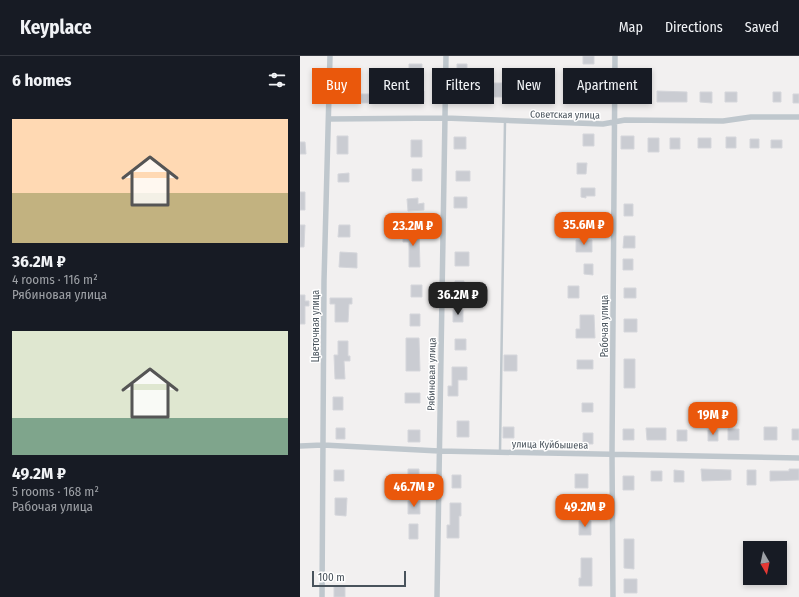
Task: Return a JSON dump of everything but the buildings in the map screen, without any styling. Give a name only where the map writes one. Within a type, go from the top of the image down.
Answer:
[{"type":"street","name":"Цветочная улица","points":[[322,597],[324,281],[330,56]]},
{"type":"street","name":"Рябиновая улица","points":[[437,597],[446,56]]},
{"type":"street","name":"Рабочая улица","points":[[613,597],[612,454],[615,56]]},
{"type":"street","name":"Советская улица","points":[[329,119],[444,118],[603,124],[614,121],[722,121],[751,117],[799,117]]},
{"type":"street","name":"улица Куйбышева","points":[[300,446],[323,445],[439,451],[799,458]]},
{"type":"lane","points":[[500,452],[505,121]]}]
